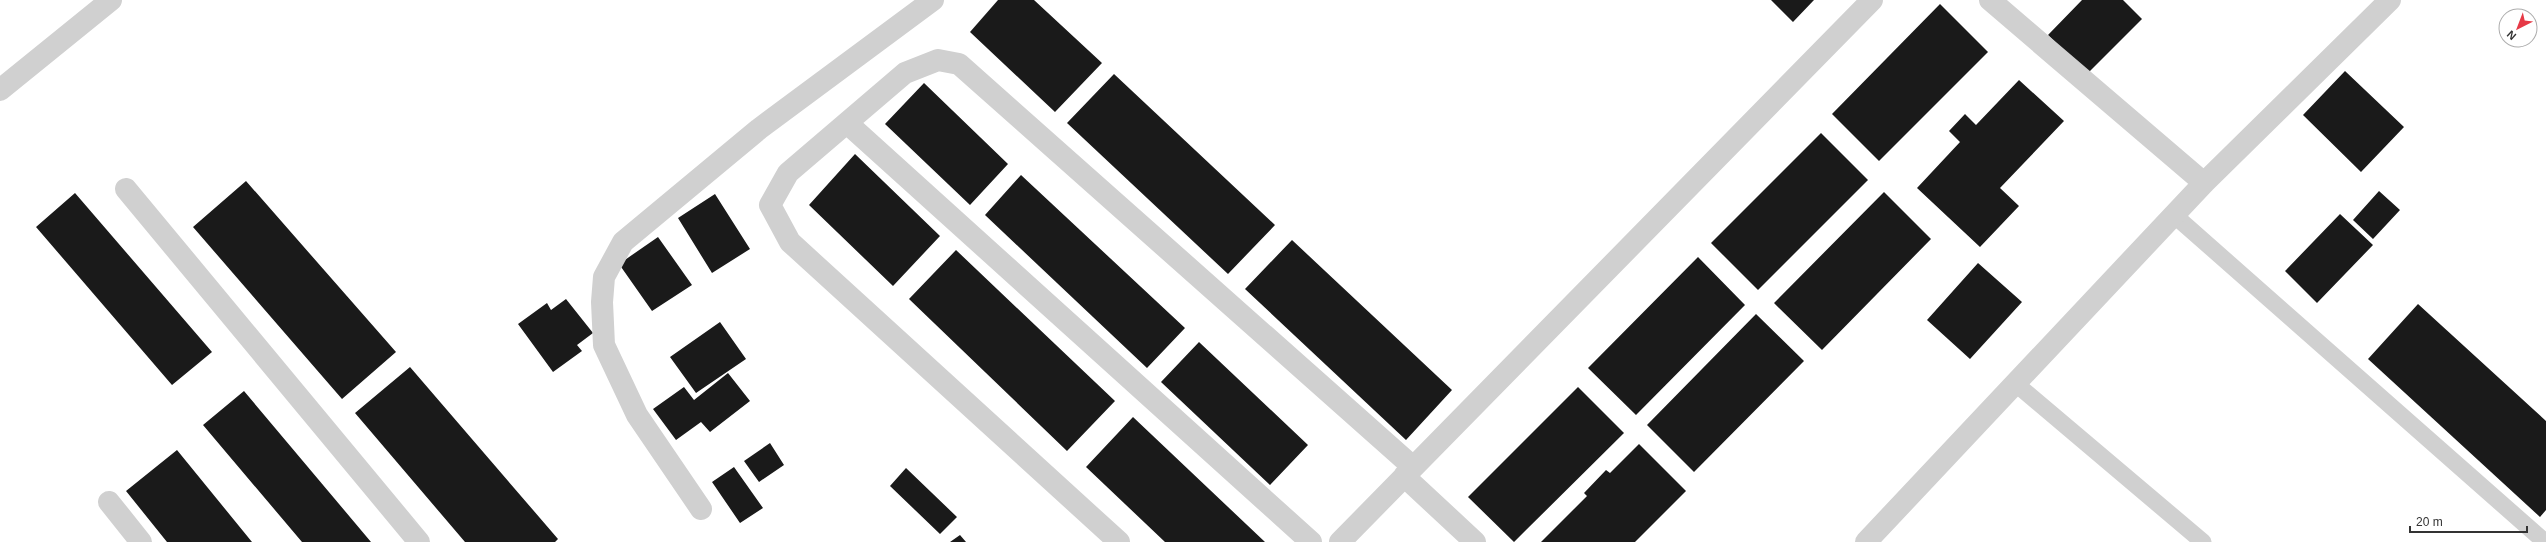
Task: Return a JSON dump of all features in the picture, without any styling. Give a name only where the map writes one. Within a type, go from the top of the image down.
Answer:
[{"type":"street","points":[[0,90],[111,0]]},
{"type":"street","points":[[701,509],[637,415],[604,345],[602,302],[604,277],[623,242],[759,129],[933,0]]},
{"type":"street","points":[[1340,542],[1408,471],[1872,0]]},
{"type":"street","points":[[1990,0],[2204,183]]},
{"type":"street","points":[[1866,542],[2204,183],[2390,0]]},
{"type":"street","points":[[1119,542],[790,242],[770,206],[788,173],[905,73],[938,60],[959,64],[1408,471],[1475,542]]},
{"type":"street","points":[[847,123],[1311,542]]},
{"type":"street","points":[[126,190],[419,542]]},
{"type":"street","points":[[109,502],[141,542]]},
{"type":"lane","points":[[2174,215],[2545,542]]},
{"type":"lane","points":[[2015,384],[2204,542]]},
{"type":"building","points":[[998,0],[1034,0],[1102,63],[1055,112],[970,32]]},
{"type":"building","points":[[1771,0],[1814,0],[1793,22]]},
{"type":"building","points":[[2082,0],[2123,0],[2142,19],[2087,74],[2048,35]]},
{"type":"building","points":[[1940,4],[1988,52],[1879,161],[1832,114]]},
{"type":"building","points":[[2345,71],[2404,127],[2361,172],[2303,115]]},
{"type":"building","points":[[1114,74],[1275,225],[1228,274],[1067,123]]},
{"type":"building","points":[[2019,80],[2064,121],[2000,188],[2019,206],[1980,247],[1917,188],[1960,142],[1949,131],[1965,114],[1976,125]]},
{"type":"building","points":[[924,83],[1008,164],[970,205],[885,124]]},
{"type":"building","points":[[1821,133],[1868,180],[1758,290],[1711,243]]},
{"type":"building","points":[[855,154],[940,236],[893,286],[809,205]]},
{"type":"building","points":[[1021,175],[1185,328],[1147,368],[985,215]]},
{"type":"building","points":[[246,181],[396,352],[342,399],[193,227]]},
{"type":"building","points":[[2379,191],[2400,210],[2373,239],[2353,220]]},
{"type":"building","points":[[1884,192],[1931,239],[1822,350],[1774,303]]},
{"type":"building","points":[[75,193],[212,352],[172,385],[36,227]]},
{"type":"building","points":[[715,194],[750,249],[712,273],[678,218]]},
{"type":"building","points":[[2340,214],[2373,245],[2317,303],[2285,271]]},
{"type":"building","points":[[658,237],[692,285],[652,311],[619,264]]},
{"type":"building","points":[[1292,240],[1452,390],[1406,440],[1245,289]]},
{"type":"building","points":[[956,250],[1115,401],[1067,451],[909,299]]},
{"type":"building","points":[[1698,257],[1745,305],[1636,415],[1588,368]]},
{"type":"building","points":[[1978,263],[2022,302],[1970,359],[1927,320]]},
{"type":"building","points":[[566,299],[593,333],[577,345],[582,351],[553,372],[518,324],[547,303],[551,310]]},
{"type":"building","points":[[2418,304],[2546,421],[2546,510],[2540,517],[2368,359]]},
{"type":"building","points":[[1756,314],[1804,361],[1694,472],[1647,425]]},
{"type":"building","points":[[720,322],[746,359],[696,393],[670,357]]},
{"type":"building","points":[[1199,342],[1308,445],[1270,485],[1161,382]]},
{"type":"building","points":[[410,367],[558,539],[555,542],[465,542],[355,413]]},
{"type":"building","points":[[728,373],[750,401],[710,432],[701,422],[676,440],[653,409],[684,387],[694,400]]},
{"type":"building","points":[[1578,387],[1624,433],[1514,542],[1468,497]]},
{"type":"building","points":[[244,391],[371,542],[302,542],[203,425]]},
{"type":"building","points":[[1133,417],[1265,542],[1165,542],[1086,467]]},
{"type":"building","points":[[770,443],[784,465],[759,482],[744,461]]},
{"type":"building","points":[[1639,444],[1686,491],[1635,542],[1541,542],[1587,496],[1584,493],[1606,470],[1610,473]]},
{"type":"building","points":[[177,450],[252,542],[167,542],[126,491]]},
{"type":"building","points":[[734,467],[763,508],[740,523],[712,482]]},
{"type":"building","points":[[906,468],[957,517],[940,534],[890,486]]},
{"type":"building","points":[[960,535],[966,542],[950,542]]}]
